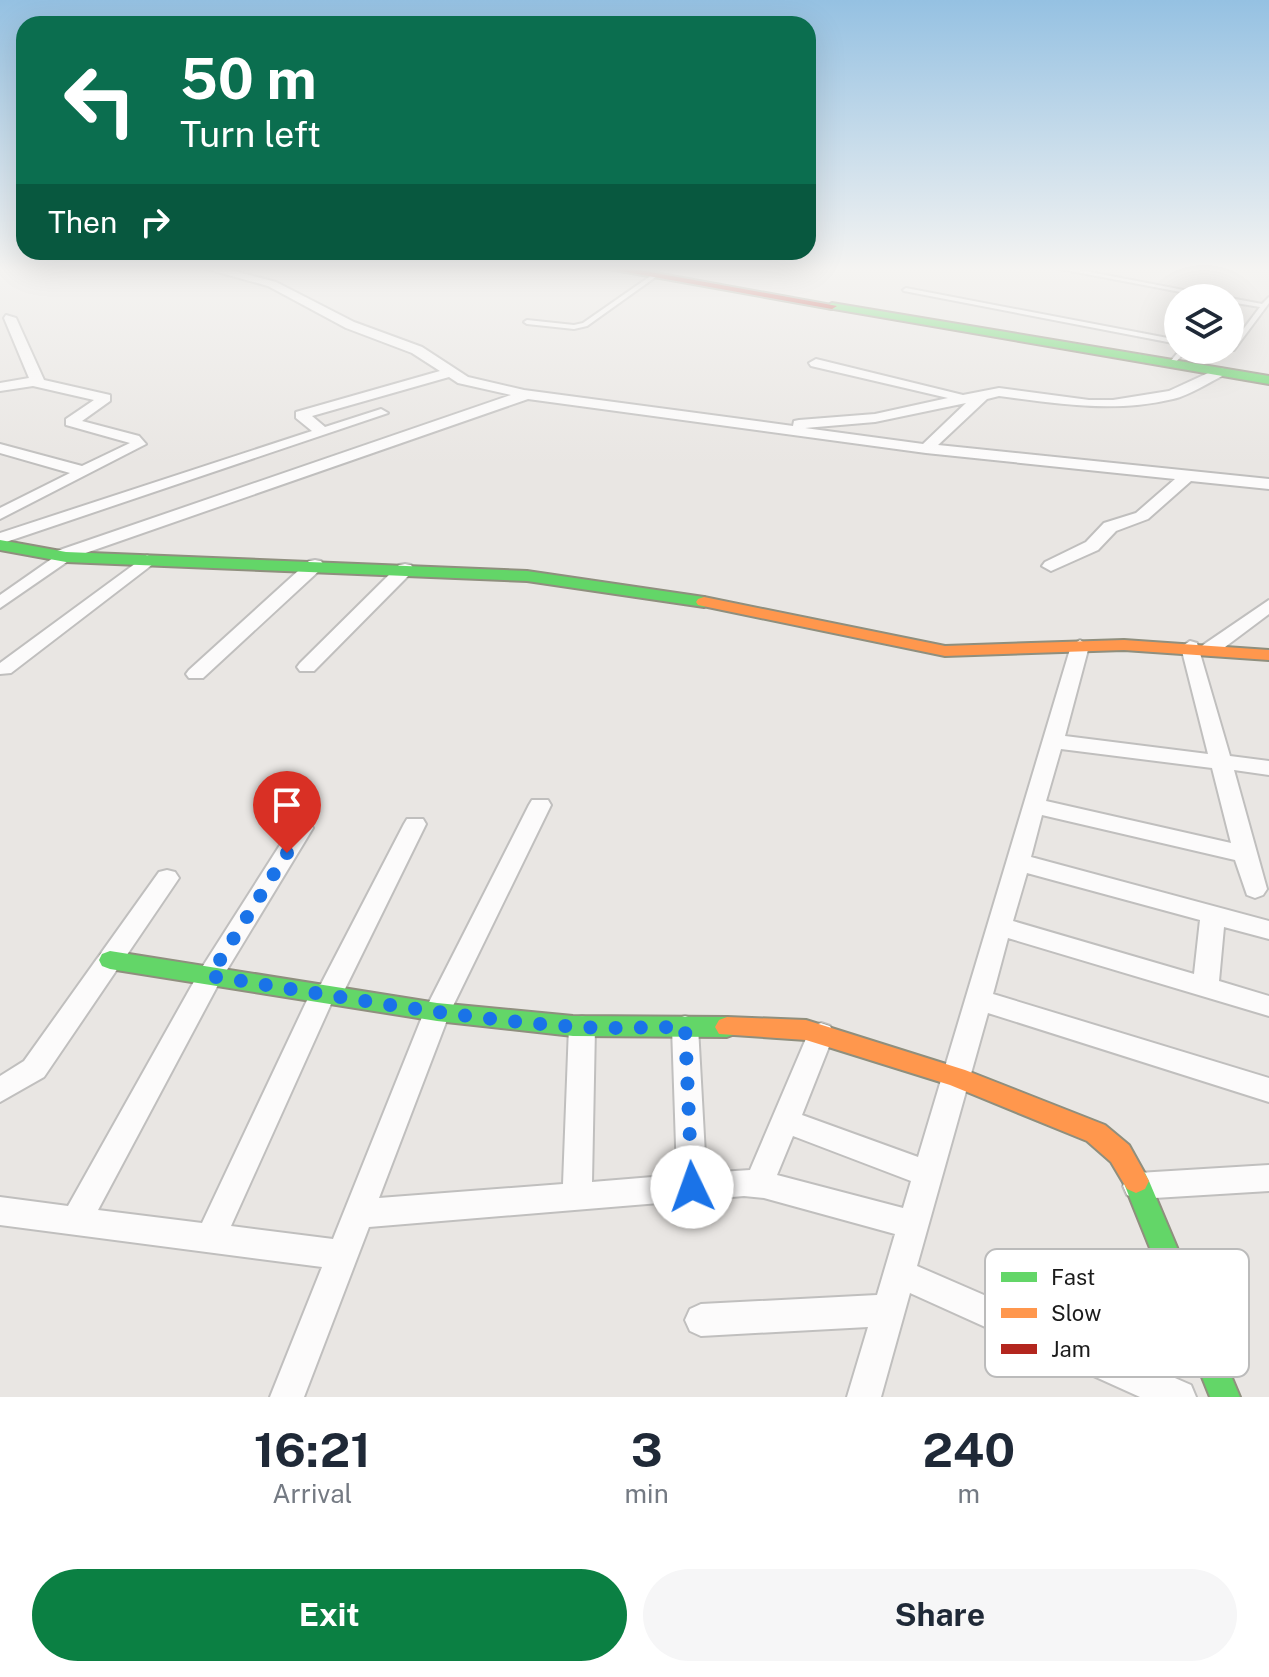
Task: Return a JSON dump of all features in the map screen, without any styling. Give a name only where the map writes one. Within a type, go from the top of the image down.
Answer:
[{"type":"main road","points":[[1022,333],[1164,355]]},
{"type":"main road","points":[[1197,364],[1219,372],[1269,380]]},
{"type":"main road","points":[[0,542],[63,557],[527,576],[613,586],[704,602],[945,651],[1080,646],[1200,648],[1269,655]]},
{"type":"main road","points":[[110,960],[437,1012],[582,1027],[784,1027],[821,1034],[956,1077],[1103,1137],[1129,1163],[1164,1249]]},
{"type":"main road","points":[[1217,1377],[1225,1397]]},
{"type":"street","points":[[0,514],[135,448],[139,442],[70,421],[104,397],[43,385],[38,381],[17,333]]},
{"type":"street","points":[[372,333],[417,350],[471,383],[527,394],[926,449],[1269,484]]},
{"type":"street","points":[[816,363],[963,398]]},
{"type":"street","points":[[322,432],[301,415],[450,372]]},
{"type":"street","points":[[763,428],[875,418],[1004,392],[1105,405],[1172,395],[1219,372]]},
{"type":"street","points":[[0,387],[38,381]]},
{"type":"street","points":[[875,418],[914,386]]},
{"type":"street","points":[[0,603],[63,557],[527,394]]},
{"type":"street","points":[[926,449],[983,395]]},
{"type":"street","points":[[0,542],[381,413]]},
{"type":"street","points":[[0,448],[85,472]]},
{"type":"street","points":[[1051,566],[1092,546],[1110,527],[1144,515],[1187,476]]},
{"type":"street","points":[[4,669],[147,560]]},
{"type":"street","points":[[196,674],[315,565]]},
{"type":"street","points":[[307,667],[405,569]]},
{"type":"street","points":[[1255,889],[1220,762],[1200,648],[1269,605]]},
{"type":"street","points":[[864,1397],[1080,646]]},
{"type":"street","points":[[1053,741],[1269,768]]},
{"type":"street","points":[[287,1397],[437,1012],[540,805]]},
{"type":"street","points":[[1034,806],[1246,854]]},
{"type":"street","points":[[210,1238],[326,994],[415,824]]},
{"type":"street","points":[[76,1221],[210,976],[302,828]]},
{"type":"street","points":[[1018,862],[1269,930]]},
{"type":"street","points":[[0,1090],[34,1069],[167,878]]},
{"type":"street","points":[[1206,987],[1213,915]]},
{"type":"street","points":[[999,926],[1269,1006]]},
{"type":"street","points":[[978,1000],[1269,1090]]},
{"type":"street","points":[[577,1197],[582,1027]]},
{"type":"street","points":[[685,1027],[692,1187]]},
{"type":"street","points":[[759,1184],[821,1034]]},
{"type":"street","points":[[785,1121],[928,1174]]},
{"type":"street","points":[[1138,1186],[1269,1178]]},
{"type":"street","points":[[357,1214],[759,1184],[913,1225]]},
{"type":"street","points":[[0,1211],[341,1255]]},
{"type":"street","points":[[899,1273],[985,1311]]},
{"type":"street","points":[[701,1320],[889,1310]]},
{"type":"street","points":[[1134,1377],[1179,1397]]},
{"type":"lane","points":[[1132,333],[1164,339]]},
{"type":"traffic: fast","points":[[993,333],[1269,380]]},
{"type":"traffic: fast","points":[[0,545],[66,557],[527,576],[704,602]]},
{"type":"traffic: fast","points":[[110,960],[437,1012],[573,1026],[727,1027]]},
{"type":"traffic: fast","points":[[1136,1181],[1164,1249]]},
{"type":"traffic: fast","points":[[1217,1377],[1225,1397]]},
{"type":"traffic: slow","points":[[704,602],[945,651],[1124,645],[1269,655]]},
{"type":"traffic: slow","points":[[727,1027],[806,1030],[956,1077],[1096,1133],[1120,1154],[1136,1181]]},
{"type":"route","points":[[287,853],[210,976],[437,1012],[545,1024],[685,1027],[692,1187]]}]
